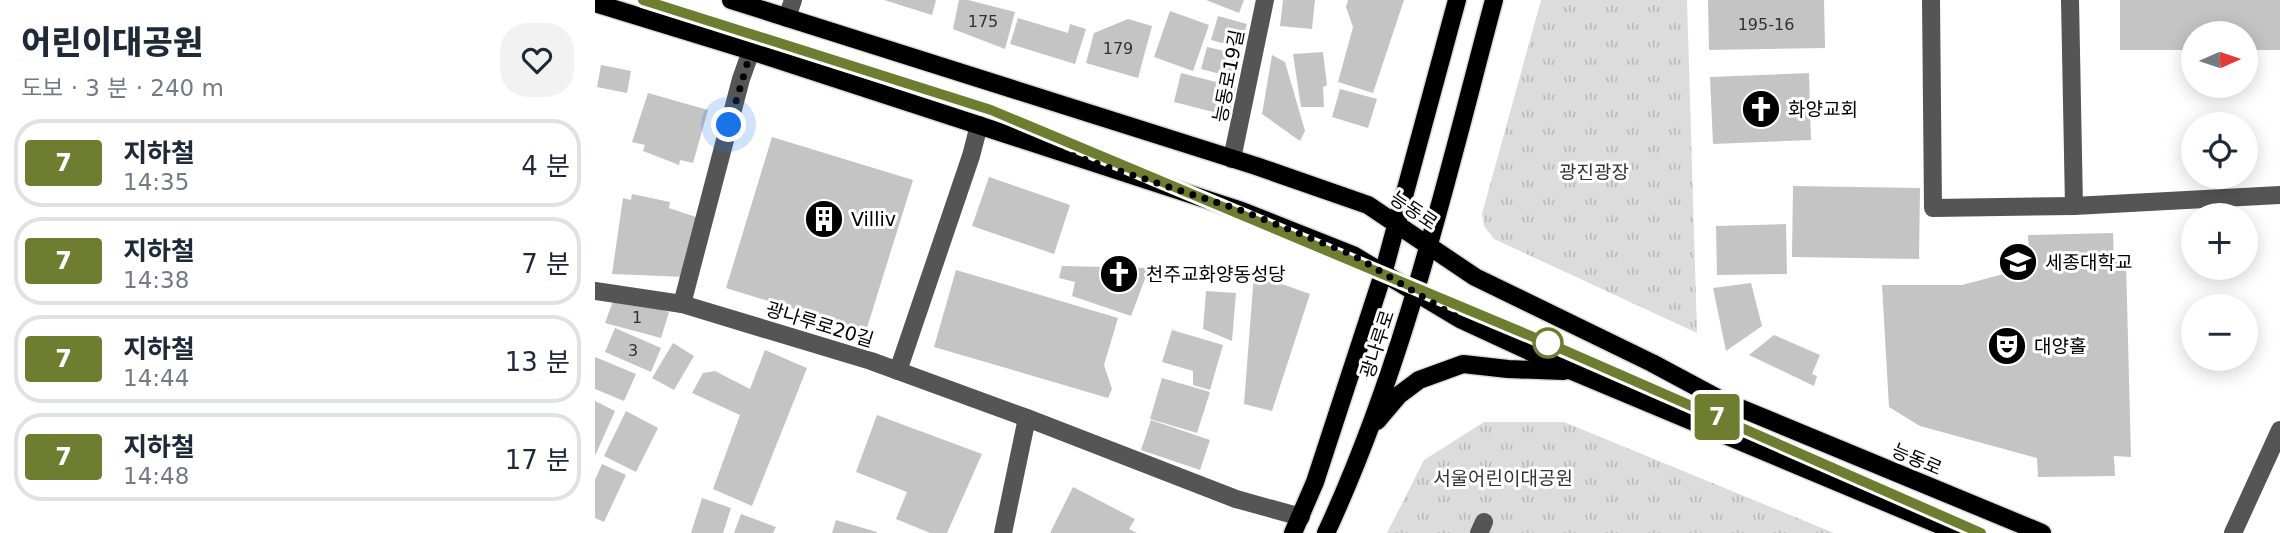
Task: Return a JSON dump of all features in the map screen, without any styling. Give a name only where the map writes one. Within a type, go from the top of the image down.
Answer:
[{"type":"main road","name":"능동로","points":[[731,0],[1232,159],[1368,205],[1475,277],[1652,363],[1723,401],[2042,533]]},
{"type":"main road","name":"광나루로","points":[[1297,525],[1315,482],[1383,274],[1457,0]]},
{"type":"main road","name":"광나루로","points":[[1325,533],[1371,429],[1415,293],[1494,0]]},
{"type":"main road","points":[[595,3],[1243,211],[1353,255],[1460,319],[1572,371],[1959,533]]},
{"type":"main road","points":[[1371,429],[1399,395],[1419,380],[1443,369],[1463,364],[1508,369],[1572,371]]},
{"type":"street","points":[[787,18],[793,0]]},
{"type":"street","name":"능동로19길","points":[[1232,159],[1265,0]]},
{"type":"street","points":[[1931,0],[1933,208],[2074,206],[2280,195]]},
{"type":"street","points":[[2070,0],[2074,206]]},
{"type":"street","points":[[682,304],[741,79],[751,51]]},
{"type":"street","points":[[898,371],[979,125]]},
{"type":"street","name":"광나루로20길","points":[[596,293],[682,304],[898,371],[1027,418],[1297,525]]},
{"type":"street","points":[[1003,533],[1027,418]]},
{"type":"street","points":[[2233,533],[2280,430]]},
{"type":"green space","name":"광진광장","points":[[1541,0],[1687,0],[1697,333],[1494,239],[1484,226],[1482,214]]},
{"type":"green space","name":"서울어린이대공원","points":[[1484,422],[1564,422],[1834,533],[1387,533],[1424,460]]},
{"type":"building","points":[[884,0],[936,0],[932,15]]},
{"type":"building","points":[[959,0],[1015,12],[1005,49],[953,29]]},
{"type":"building","points":[[1206,0],[1244,0],[1239,13]]},
{"type":"building","points":[[1283,0],[1315,0],[1312,29],[1280,26]]},
{"type":"building","points":[[1348,0],[1404,0],[1373,93],[1338,82],[1353,27],[1346,7]]},
{"type":"building","points":[[1708,0],[1824,0],[1825,48],[1709,50]]},
{"type":"building","points":[[2120,0],[2280,0],[2280,50],[2258,50],[2258,21],[2181,21],[2181,50],[2120,50]]},
{"type":"building","points":[[1170,11],[1209,25],[1193,71],[1154,57]]},
{"type":"building","points":[[1218,16],[1247,24],[1240,48],[1211,40]]},
{"type":"building","points":[[1018,18],[1068,33],[1070,24],[1086,29],[1075,64],[1010,44]]},
{"type":"building","points":[[1128,19],[1152,26],[1138,78],[1086,63],[1094,33]]},
{"type":"building","points":[[1207,47],[1238,54],[1232,77],[1201,69]]},
{"type":"building","points":[[1323,52],[1327,85],[1323,87],[1324,107],[1301,107],[1293,54]]},
{"type":"building","points":[[1272,55],[1285,62],[1305,131],[1300,141],[1262,114]]},
{"type":"building","points":[[601,65],[631,71],[627,93],[597,87]]},
{"type":"building","points":[[1181,73],[1236,87],[1229,116],[1174,102]]},
{"type":"building","name":"화양교회","points":[[1809,73],[1811,140],[1713,144],[1710,77]]},
{"type":"building","points":[[1340,89],[1377,99],[1368,128],[1332,117]]},
{"type":"building","points":[[648,93],[708,110],[693,163],[680,160],[679,165],[643,151],[645,145],[632,142]]},
{"type":"building","name":"Villiv","points":[[772,137],[913,180],[866,331],[726,288]]},
{"type":"building","points":[[989,177],[1070,205],[1054,254],[972,226]]},
{"type":"building","points":[[1793,186],[1920,188],[1919,259],[1792,257]]},
{"type":"building","points":[[632,194],[670,202],[669,208],[696,217],[686,277],[612,274],[623,198],[631,200]]},
{"type":"building","points":[[1786,224],[1787,274],[1717,275],[1716,226]]},
{"type":"building","name":"대양홀","points":[[2113,233],[2114,260],[2126,261],[2131,457],[2114,456],[2115,476],[2038,477],[2037,458],[1920,426],[1889,407],[1882,285],[1962,285],[2030,267],[2028,235]]},
{"type":"building","points":[[1062,266],[1149,268],[1131,316],[1072,296],[1075,282],[1059,278]]},
{"type":"building","points":[[956,270],[1118,318],[1104,365],[1112,389],[1108,398],[934,347]]},
{"type":"building","points":[[1254,274],[1310,294],[1272,411],[1244,404]]},
{"type":"building","points":[[1751,283],[1762,326],[1726,351],[1713,288]]},
{"type":"building","points":[[1206,291],[1236,293],[1232,341],[1203,329]]},
{"type":"building","points":[[613,301],[638,302],[669,312],[661,338],[605,323]]},
{"type":"building","points":[[615,328],[661,348],[651,372],[605,352]]},
{"type":"building","points":[[1172,330],[1223,345],[1210,390],[1193,385],[1193,371],[1162,362]]},
{"type":"building","points":[[1774,335],[1820,355],[1812,374],[1817,376],[1814,386],[1749,355]]},
{"type":"building","points":[[673,343],[694,356],[674,390],[652,378]]},
{"type":"building","points":[[765,350],[807,368],[752,506],[713,489],[740,415],[692,393],[703,373],[715,371],[750,389]]},
{"type":"building","points":[[595,357],[636,374],[624,401],[595,389]]},
{"type":"building","points":[[1162,378],[1210,392],[1197,433],[1150,419]]},
{"type":"building","points":[[595,401],[615,411],[595,456]]},
{"type":"building","points":[[626,411],[658,428],[636,472],[604,456]]},
{"type":"building","points":[[877,415],[982,454],[947,533],[930,533],[896,519],[907,492],[856,472]]},
{"type":"building","points":[[1151,420],[1210,440],[1200,470],[1141,450]]},
{"type":"building","points":[[602,464],[626,475],[604,522],[595,518],[595,480]]},
{"type":"building","points":[[1073,487],[1135,519],[1129,529],[1137,533],[1050,533]]},
{"type":"building","points":[[702,498],[731,508],[723,533],[691,533]]},
{"type":"building","points":[[741,514],[776,527],[773,533],[734,533]]},
{"type":"building","points":[[836,520],[877,532],[832,533]]},
{"type":"metro line","name":"7","points":[[643,0],[991,110],[1557,347],[1981,533]]},
{"type":"place","name":"화양교회","points":[[1761,109]]},
{"type":"place","name":"Villiv","points":[[824,219]]},
{"type":"place","name":"세종대학교","points":[[2018,262]]},
{"type":"place","name":"천주교화양동성당","points":[[1119,274]]},
{"type":"place","name":"대양홀","points":[[2007,346]]},
{"type":"route","points":[[729,125],[751,51],[1243,211],[1353,255],[1460,319],[1550,360],[1548,343]]}]
